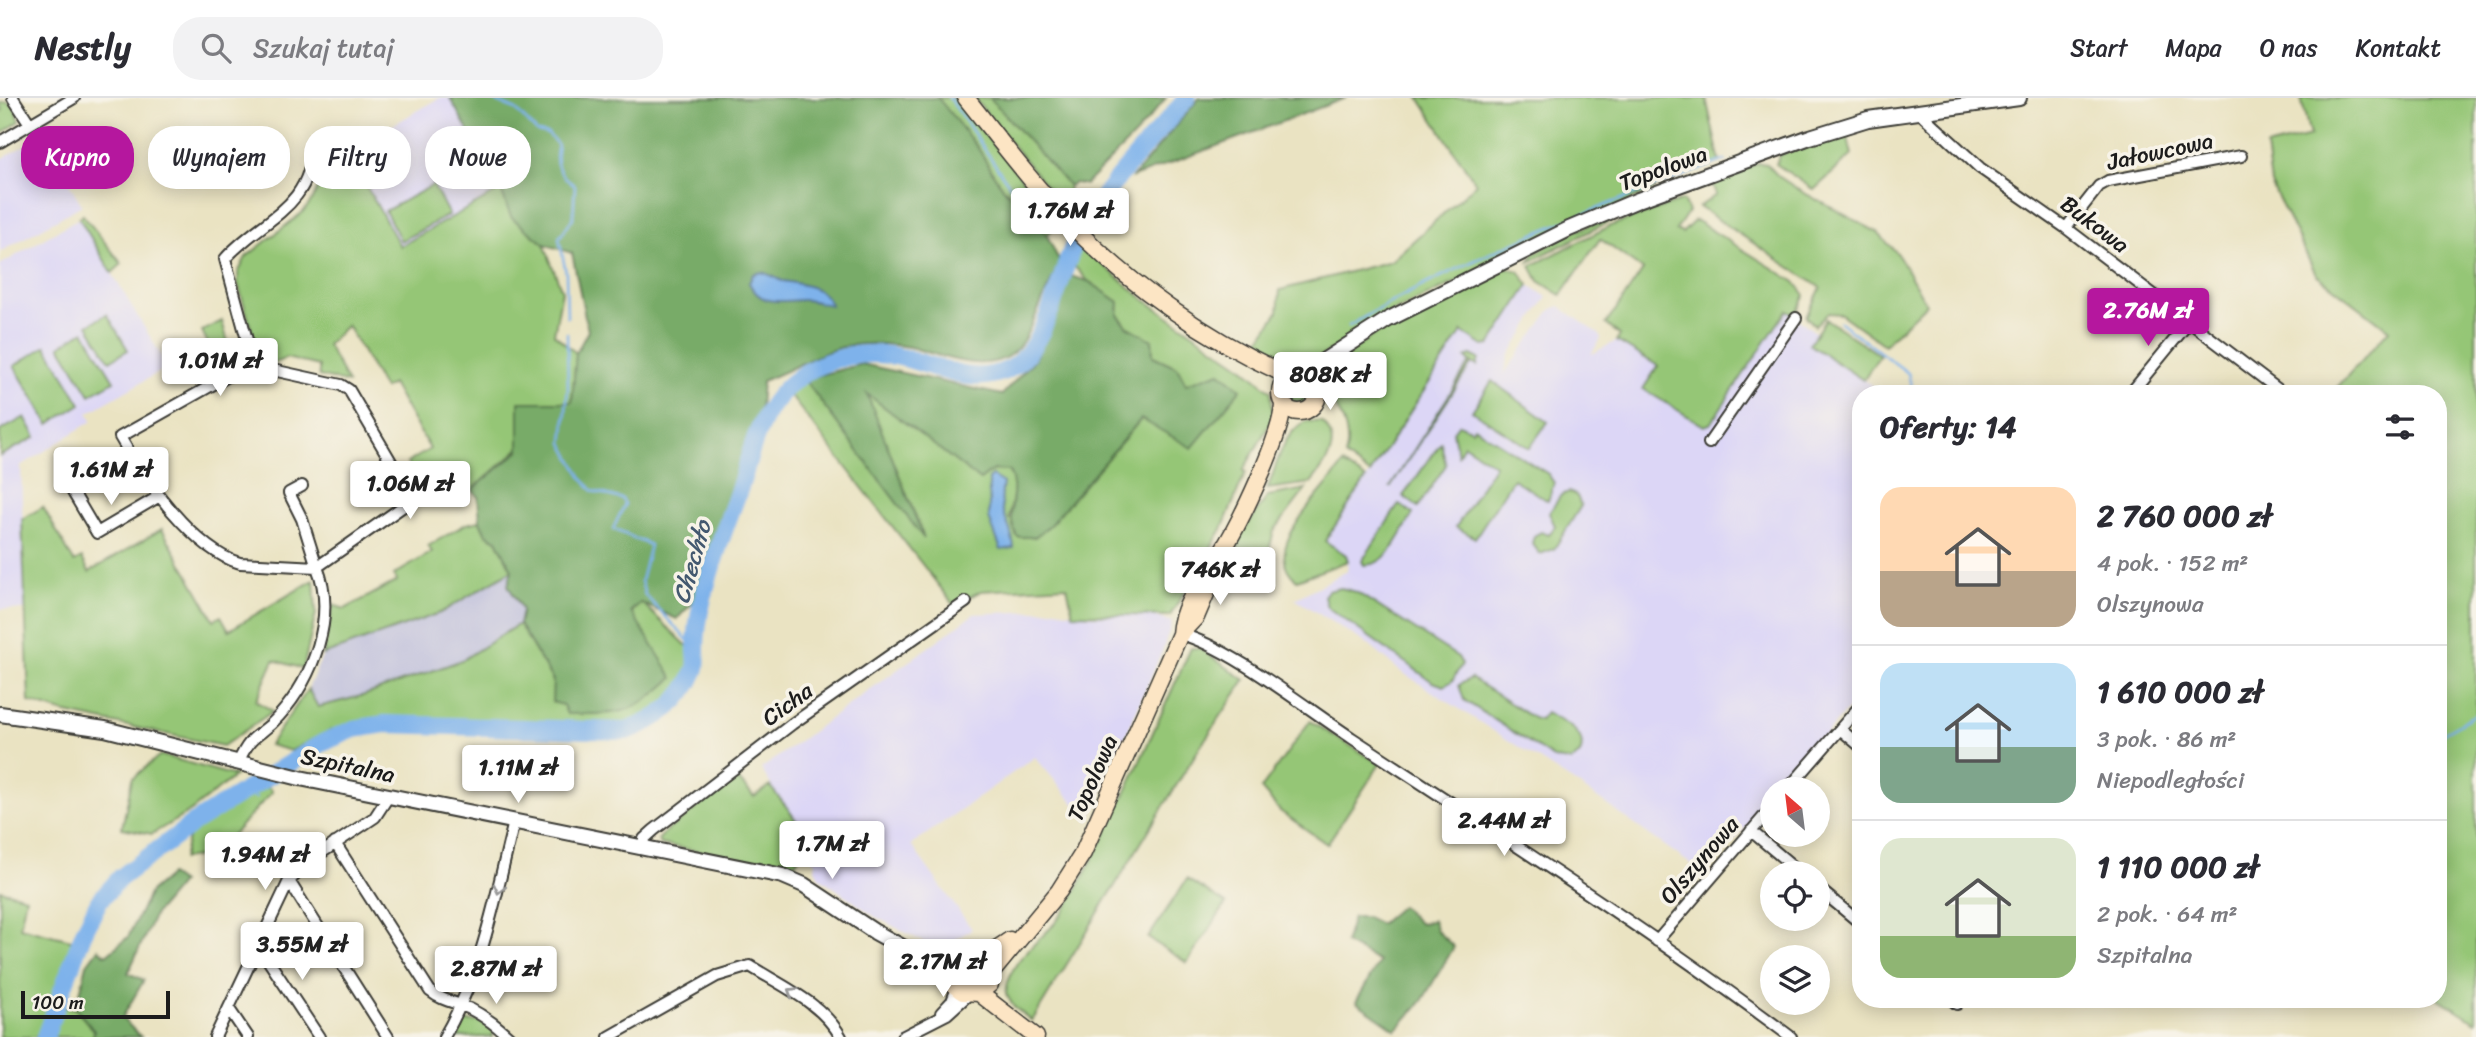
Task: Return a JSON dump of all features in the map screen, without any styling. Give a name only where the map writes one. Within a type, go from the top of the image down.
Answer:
[{"type":"main road","points":[[966,98],[1067,220],[1149,292],[1289,385],[1317,386]]},
{"type":"main road","points":[[1289,385],[1294,411],[1300,412]]},
{"type":"main road","name":"Topolowa","points":[[971,981],[1026,929],[1059,891],[1083,853],[1180,634],[1185,611],[1220,555],[1273,446],[1289,385]]},
{"type":"main road","name":"Topolowa","points":[[1273,446],[1300,412],[1315,403],[1317,386]]},
{"type":"main road","name":"Topolowa","points":[[971,981],[967,953],[992,952],[1026,929]]},
{"type":"main road","points":[[979,954],[991,964],[971,981],[1035,1037]]},
{"type":"street","points":[[13,98],[30,124]]},
{"type":"street","points":[[0,142],[74,98]]},
{"type":"street","name":"Topolowa","points":[[1289,385],[1387,320],[1528,249],[1639,200],[1822,133],[1868,119],[2019,98]]},
{"type":"street","name":"Bukowa","points":[[1918,111],[1980,168],[2066,228],[2272,385]]},
{"type":"street","name":"Jałowcowa","points":[[2066,228],[2099,186],[2108,181],[2241,156]]},
{"type":"street","points":[[253,362],[120,437],[158,497],[229,561],[251,565],[317,567],[405,505],[410,494],[349,390],[341,385],[268,369],[253,362],[225,259],[300,194],[304,186]]},
{"type":"street","points":[[1709,443],[1796,318]]},
{"type":"street","points":[[2137,385],[2189,322]]},
{"type":"street","name":"Topolowa","points":[[1317,386],[1345,346]]},
{"type":"street","points":[[238,763],[247,741],[276,719],[309,672],[325,610],[322,579],[302,519],[289,493],[302,486]]},
{"type":"street","points":[[71,488],[97,533],[158,497]]},
{"type":"street","name":"Cicha","points":[[642,848],[644,839],[654,830],[792,724],[966,602]]},
{"type":"street","points":[[1180,634],[1203,642],[1250,670],[1657,941],[1791,1037]]},
{"type":"street","name":"Szpitalna","points":[[0,714],[106,729],[300,778],[794,880],[875,932],[971,981]]},
{"type":"street","points":[[1798,777],[1852,715]]},
{"type":"street","points":[[1840,729],[1852,739]]},
{"type":"street","points":[[215,1037],[289,881],[297,871],[375,817],[388,797]]},
{"type":"street","name":"Olszynowa","points":[[1657,941],[1760,821]]},
{"type":"street","points":[[444,1037],[462,1005],[490,929],[514,822]]},
{"type":"street","points":[[1751,831],[1787,861]]},
{"type":"street","points":[[335,843],[430,991],[442,1000],[462,1005],[490,1020],[509,1037]]},
{"type":"street","points":[[289,881],[388,1037]]},
{"type":"street","points":[[1830,898],[1852,916]]},
{"type":"street","points":[[258,945],[318,1037]]},
{"type":"street","points":[[609,1037],[717,976],[750,966],[819,1010],[832,1021],[841,1037]]},
{"type":"street","points":[[902,1037],[958,1007],[971,981]]},
{"type":"street","points":[[229,1009],[248,1037]]},
{"type":"shaded area","points":[[439,98],[450,98],[466,126],[425,126],[425,189],[501,190],[400,246],[368,189],[411,189],[411,126],[391,126]]},
{"type":"shaded area","points":[[21,148],[21,189],[72,189],[82,205],[0,252],[0,160]]},
{"type":"shaded area","points":[[79,218],[168,367],[88,413],[92,421],[21,466],[25,610],[0,609],[0,265]]},
{"type":"shaded area","points":[[1529,285],[1547,297],[1509,356],[1504,374],[1551,310],[1559,306],[1599,334],[1601,339],[1591,354],[1617,341],[1658,366],[1644,388],[1704,426],[1710,424],[1788,310],[1816,333],[1809,344],[1871,385],[1852,385],[1852,704],[1789,777],[1760,777],[1760,811],[1705,874],[1580,786],[1400,671],[1369,645],[1295,599],[1347,571],[1348,561],[1325,542],[1462,332],[1483,346],[1490,345]]},
{"type":"shaded area","points":[[512,570],[508,585],[522,610],[519,624],[462,660],[365,695],[317,707],[308,689],[323,655],[440,613]]},
{"type":"shaded area","points":[[1056,610],[1091,616],[1146,614],[1172,622],[1089,821],[1035,757],[911,845],[972,929],[939,950],[874,916],[819,877],[815,868],[816,861],[801,855],[787,867],[660,844],[658,840],[664,833],[736,777],[754,797],[771,785],[761,769],[974,614]]},
{"type":"green space","points":[[450,98],[938,98],[978,148],[999,183],[1047,235],[1060,263],[1023,341],[1012,353],[999,360],[969,362],[904,346],[852,345],[826,353],[762,381],[759,424],[722,518],[700,595],[677,619],[641,603],[631,611],[673,678],[646,700],[625,710],[601,714],[567,714],[563,705],[552,702],[553,680],[519,624],[522,610],[508,585],[512,570],[497,540],[486,534],[480,521],[478,497],[472,490],[519,451],[519,402],[572,402],[576,353],[588,331],[572,253],[544,244],[511,217],[500,189],[531,189],[531,126],[466,126]]},
{"type":"green space","points":[[937,98],[956,98],[1058,223],[1047,235],[999,183],[978,148]]},
{"type":"green space","points":[[974,98],[990,98],[1069,186],[1065,209]]},
{"type":"green space","points":[[990,98],[1166,98],[1136,134],[1085,185],[1074,183],[1069,186]]},
{"type":"green space","points":[[1199,98],[1346,98],[1133,177]]},
{"type":"green space","points":[[1419,98],[1706,98],[1720,162],[1654,184],[1655,189],[1384,316],[1303,368],[1291,370],[1252,351],[1278,312],[1280,290],[1391,261],[1476,184]]},
{"type":"green space","points":[[2301,98],[2476,98],[2476,1022],[2447,1004],[2447,385],[2339,385],[2389,330],[2316,274],[2271,184],[2266,147],[2310,136]]},
{"type":"green space","points":[[8,102],[14,106],[20,121],[0,134],[0,112],[3,110],[0,103]]},
{"type":"green space","points":[[1846,130],[1852,155],[1814,190],[1776,164],[1780,155]]},
{"type":"green space","points":[[1758,163],[1767,164],[1778,176],[1804,193],[1877,232],[1898,254],[1926,304],[1884,345],[1841,314],[1828,313],[1815,326],[1806,316],[1821,288],[1699,207],[1716,195],[1711,182]]},
{"type":"green space","points":[[317,189],[368,189],[400,246],[501,190],[511,217],[544,244],[562,291],[554,334],[576,353],[572,402],[472,490],[448,487],[436,469],[419,482],[407,463],[430,449],[392,384],[384,389],[347,325],[327,345],[348,383],[319,376],[319,366],[286,358],[275,363],[260,358],[238,284],[238,273],[246,257],[303,212]]},
{"type":"green space","points":[[426,189],[435,189],[449,215],[401,241],[385,211]]},
{"type":"green space","points":[[1660,198],[1661,202],[1608,222],[1529,262],[1533,254],[1571,233]]},
{"type":"green space","points":[[1683,200],[1688,212],[1676,230],[1682,233],[1695,220],[1795,282],[1805,295],[1795,315],[1787,310],[1710,424],[1704,426],[1643,389],[1658,366],[1617,341],[1620,335],[1606,324],[1643,270],[1600,239],[1561,295],[1539,281],[1531,266],[1610,226]]},
{"type":"green space","points":[[83,215],[122,264],[112,273],[79,218]]},
{"type":"green space","points":[[1080,246],[1145,300],[1241,366],[1271,391],[1273,418],[1243,471],[1246,472],[1222,529],[1170,616],[1073,614],[1067,586],[981,591],[954,605],[788,393],[804,379],[923,535],[866,392],[980,480],[993,470],[1008,471],[1015,483],[1009,519],[1050,525],[1142,418],[1186,384],[1177,367],[1153,356],[1152,340],[1127,326],[1118,315],[1119,302],[1088,281],[1072,264]]},
{"type":"green space","points":[[1505,267],[1519,271],[1529,285],[1490,345],[1483,346],[1462,332],[1370,474],[1345,456],[1345,428],[1323,387],[1339,361],[1373,335]]},
{"type":"green space","points":[[1070,276],[1088,281],[1119,302],[1118,315],[1127,326],[1152,340],[1153,356],[1177,367],[1186,384],[1220,372],[1241,389],[1192,448],[1141,419],[1050,525],[1035,537],[1017,537],[1013,526],[1013,487],[1009,471],[993,470],[980,480],[867,394],[924,539],[804,379],[862,364],[1002,395],[1036,358]]},
{"type":"green space","points":[[107,314],[128,350],[110,361],[88,325]]},
{"type":"green space","points":[[1826,319],[1880,355],[1863,380],[1809,344]]},
{"type":"green space","points":[[222,321],[231,353],[216,361],[202,331]]},
{"type":"green space","points":[[84,331],[114,381],[90,395],[60,346]]},
{"type":"green space","points":[[46,346],[81,404],[49,424],[14,366]]},
{"type":"green space","points":[[1471,355],[1479,359],[1477,366],[1472,363],[1390,488],[1470,362],[1466,358]]},
{"type":"green space","points":[[1492,381],[1548,422],[1529,448],[1472,411]]},
{"type":"green space","points":[[1299,382],[1307,385],[1310,393],[1307,401],[1299,404],[1291,401],[1288,393],[1291,385]]},
{"type":"green space","points":[[25,417],[36,437],[0,456],[0,431]]},
{"type":"green space","points":[[1306,421],[1322,422],[1328,430],[1332,446],[1327,461],[1311,483],[1267,489],[1290,434]]},
{"type":"green space","points":[[1459,424],[1472,430],[1474,427],[1548,474],[1554,483],[1548,501],[1513,479],[1475,538],[1456,527],[1495,465],[1464,445],[1458,455],[1453,432]]},
{"type":"green space","points":[[1441,443],[1446,465],[1418,507],[1403,496]]},
{"type":"green space","points":[[1343,464],[1366,479],[1325,541],[1346,555],[1348,561],[1297,580],[1287,568],[1284,553],[1289,537],[1298,521]]},
{"type":"green space","points":[[1306,489],[1274,531],[1268,554],[1243,554],[1235,542],[1268,496]]},
{"type":"green space","points":[[1569,492],[1577,496],[1581,506],[1554,549],[1540,554],[1532,543],[1534,536],[1541,532],[1549,535],[1555,526],[1549,513],[1561,495]]},
{"type":"green space","points":[[1399,504],[1413,514],[1404,530],[1381,560],[1364,565],[1362,561]]},
{"type":"green space","points":[[43,507],[74,562],[82,558],[89,572],[162,529],[214,620],[221,616],[229,630],[314,580],[316,613],[303,669],[274,660],[256,701],[273,711],[223,746],[62,712],[29,702],[22,519]]},
{"type":"green space","points":[[480,521],[486,534],[497,540],[512,570],[440,613],[323,655],[333,605],[345,609],[397,581],[394,575],[432,552],[428,546],[466,524]]},
{"type":"green space","points":[[1341,588],[1356,592],[1458,657],[1462,664],[1452,681],[1444,686],[1433,682],[1327,607],[1324,596],[1328,591]]},
{"type":"green space","points":[[641,602],[686,645],[691,645],[694,667],[672,699],[644,721],[619,729],[615,723],[375,720],[331,730],[291,751],[269,745],[308,689],[318,707],[365,695],[462,660],[519,624],[553,681],[553,702]]},
{"type":"green space","points":[[1191,648],[1199,648],[1245,680],[1198,750],[1032,1021],[1014,1007],[1006,994],[1008,980],[1021,958],[1058,919],[1084,877]]},
{"type":"green space","points":[[1471,678],[1533,718],[1540,720],[1546,713],[1567,724],[1581,739],[1580,754],[1570,761],[1555,759],[1464,700],[1459,685]]},
{"type":"green space","points":[[1310,721],[1380,764],[1327,844],[1280,811],[1261,789]]},
{"type":"green space","points":[[160,755],[235,776],[191,811],[152,834],[122,828],[132,779]]},
{"type":"green space","points":[[736,777],[754,797],[770,786],[792,814],[802,834],[803,844],[793,865],[766,864],[660,844],[658,840],[664,833]]},
{"type":"green space","points":[[266,784],[272,792],[215,854],[183,859],[189,834]]},
{"type":"green space","points":[[170,875],[181,883],[155,914],[128,973],[144,980],[122,1018],[141,1037],[93,1037],[94,1031],[76,1009],[87,964],[98,949],[106,955],[128,937],[150,892]]},
{"type":"green space","points":[[1187,879],[1226,904],[1187,963],[1148,938]]},
{"type":"green space","points":[[0,890],[26,897],[20,927],[75,941],[37,1037],[0,1037]]},
{"type":"green space","points":[[1401,906],[1420,924],[1433,920],[1437,931],[1454,947],[1422,1001],[1396,1030],[1356,1002],[1379,962],[1345,943],[1353,917],[1366,917],[1380,924]]},
{"type":"green space","points":[[972,962],[981,965],[984,974],[981,983],[972,986],[963,983],[960,974],[963,965]]},
{"type":"green space","points":[[61,1006],[76,1009],[95,1032],[93,1037],[50,1037]]},
{"type":"green space","points":[[482,1021],[494,1030],[492,1037],[455,1037],[463,1022]]},
{"type":"water","points":[[762,272],[817,290],[831,305],[807,300],[766,299],[754,291],[749,283],[753,274]]},
{"type":"water","points":[[992,476],[1003,483],[1003,511],[1014,548],[1001,550],[989,518],[989,478]]},
{"type":"waterway","points":[[488,98],[516,110],[537,132],[548,134],[558,145],[556,158],[559,168],[575,186],[573,218],[559,238],[566,273],[567,317]]},
{"type":"waterway","points":[[949,98],[1036,218]]},
{"type":"waterway","name":"Chechło","points":[[45,1037],[83,934],[99,901],[120,878],[195,822],[322,743],[354,729],[385,724],[626,731],[648,722],[667,709],[683,692],[695,671],[699,617],[711,570],[758,430],[779,396],[808,371],[844,357],[864,354],[904,358],[966,376],[992,375],[1005,371],[1020,361],[1042,330],[1072,250],[1090,216],[1102,198],[1187,98]]},
{"type":"waterway","points":[[1349,326],[1486,255],[1580,215],[1725,160]]},
{"type":"waterway","name":"Chechło","points":[[1064,251],[1073,260]]},
{"type":"waterway","points":[[1840,322],[1908,373],[1911,385]]},
{"type":"waterway","points":[[567,333],[568,388],[563,443],[582,478],[593,491],[622,499],[625,504],[613,529],[650,545],[641,581],[645,595],[696,649]]},
{"type":"waterway","points":[[2447,731],[2476,714]]},
{"type":"waterway","points":[[308,743],[311,749]]},
{"type":"waterway","points":[[295,750],[299,757]]},
{"type":"waterway","points":[[247,791],[256,798]]}]
